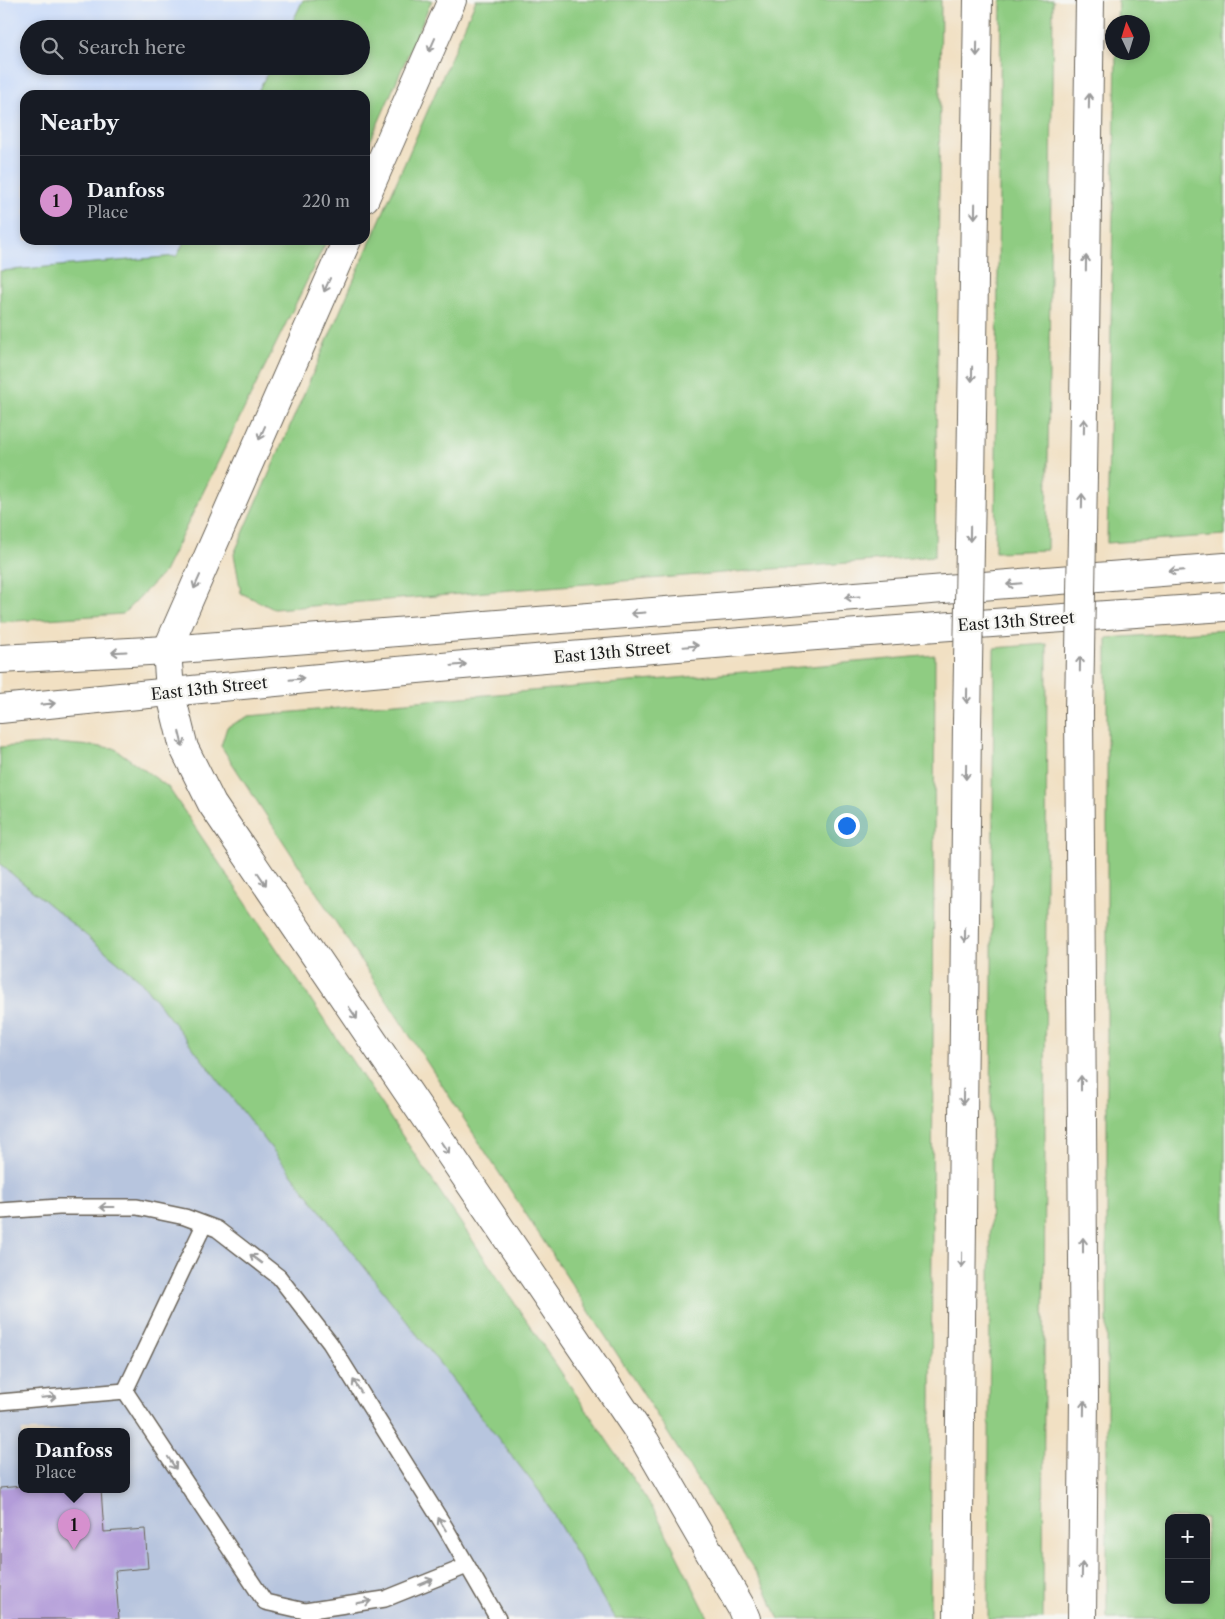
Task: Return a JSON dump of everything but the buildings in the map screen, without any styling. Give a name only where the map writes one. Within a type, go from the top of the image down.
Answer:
[{"type":"main road","points":[[370,187],[452,0]]},
{"type":"main road","points":[[958,1619],[967,723],[978,0]]},
{"type":"main road","points":[[1082,1619],[1084,1385],[1079,712],[1090,0]]},
{"type":"main road","points":[[345,245],[167,650],[170,691],[184,748],[212,804],[645,1441],[741,1607],[746,1619]]},
{"type":"main road","points":[[0,659],[167,650],[1225,567]]},
{"type":"main road","name":"East 13th Street","points":[[0,709],[374,672],[906,628],[1225,607]]},
{"type":"lane","points":[[0,1211],[59,1207],[137,1207],[185,1217],[216,1229],[279,1277],[330,1342],[445,1527],[498,1619]]},
{"type":"lane","points":[[125,1391],[204,1224]]},
{"type":"lane","points":[[0,1402],[125,1391]]},
{"type":"lane","points":[[125,1391],[265,1602],[305,1611],[385,1599],[467,1566]]},
{"type":"shaded area","points":[[0,0],[303,0],[293,20],[20,20],[20,75],[266,75],[259,90],[20,90],[20,245],[182,245],[177,256],[0,271]]},
{"type":"shaded area","points":[[0,864],[140,980],[540,1492],[615,1619],[0,1619]]},
{"type":"green space","points":[[303,0],[432,0],[370,142],[370,90],[259,90],[266,75],[370,75],[370,20],[293,20]]},
{"type":"green space","points":[[476,0],[941,0],[935,556],[274,609],[241,593],[234,554]]},
{"type":"green space","points":[[1001,0],[1053,0],[1047,550],[995,552]]},
{"type":"green space","points":[[1118,0],[1225,0],[1225,535],[1107,543],[1116,60],[1150,60],[1150,15],[1117,15]]},
{"type":"green space","points":[[182,245],[325,245],[164,572],[123,614],[0,622],[0,271],[177,256]]},
{"type":"green space","points":[[1225,630],[1225,1619],[1107,1619],[1107,638]]},
{"type":"green space","points":[[1047,644],[1043,1619],[988,1619],[994,648]]},
{"type":"green space","points":[[935,655],[930,1619],[779,1619],[763,1584],[649,1403],[221,746],[227,727],[249,716]]},
{"type":"green space","points":[[56,743],[114,748],[168,787],[657,1515],[709,1619],[615,1619],[540,1492],[140,980],[0,864],[0,747]]},
{"type":"place","name":"Danfoss","points":[[74,1550]]}]
